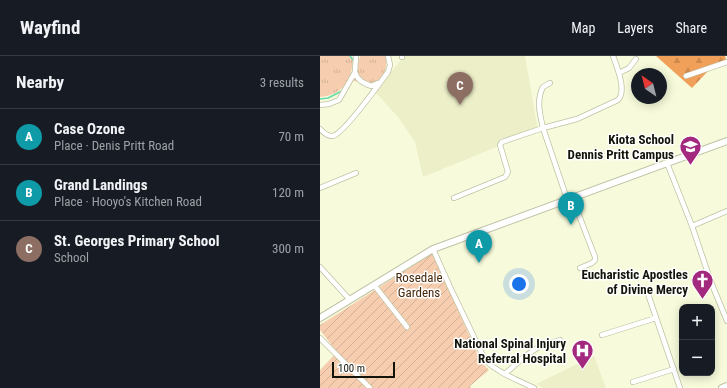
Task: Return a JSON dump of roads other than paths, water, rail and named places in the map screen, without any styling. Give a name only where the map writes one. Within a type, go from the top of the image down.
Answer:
[{"type":"main road","points":[[320,318],[433,249],[727,141]]},
{"type":"main road","points":[[722,388],[727,386]]},
{"type":"street","points":[[356,56],[356,78],[371,86],[380,83]]},
{"type":"street","points":[[320,128],[331,136],[334,136],[359,110],[390,69],[388,56]]},
{"type":"street","points":[[454,198],[505,177],[508,172],[500,145],[502,142],[543,128],[577,119],[618,100],[621,94],[621,82],[613,56]]},
{"type":"street","points":[[619,73],[629,68],[636,59]]},
{"type":"street","points":[[686,76],[727,62]]},
{"type":"street","points":[[320,105],[329,104],[339,100],[355,72]]},
{"type":"street","points":[[550,83],[543,87],[540,96],[539,110],[543,128],[595,257],[595,260],[592,263],[580,268]]},
{"type":"street","points":[[667,163],[692,226],[706,267],[725,307],[727,321]]},
{"type":"street","points":[[320,188],[356,173]]},
{"type":"street","points":[[692,226],[727,211]]},
{"type":"street","points":[[433,249],[485,360],[490,365],[505,374],[534,388]]},
{"type":"street","points":[[320,267],[350,300]]},
{"type":"street","points":[[374,285],[407,327]]},
{"type":"street","points":[[647,291],[680,388]]},
{"type":"street","points":[[602,335],[656,318]]},
{"type":"street","points":[[320,338],[370,388]]},
{"type":"street","points":[[505,374],[524,357],[540,346],[560,340]]},
{"type":"street","points":[[633,382],[674,369]]},
{"type":"waterway","points":[[350,56],[354,61]]},
{"type":"waterway","points":[[320,99],[328,98],[342,91]]},
{"type":"place","name":"St. Georges Primary School","points":[[460,105]]},
{"type":"place","name":"Kiota School Dennis Pritt Campus","points":[[690,166]]},
{"type":"place","name":"Grand Landings","points":[[571,225]]},
{"type":"place","name":"Case Ozone","points":[[479,263]]},
{"type":"place","name":"Eucharistic Apostles of Divine Mercy","points":[[703,300]]},
{"type":"place","name":"National Spinal Injury Referral Hospital","points":[[582,370]]},
{"type":"park label","name":"Rosedale Gardens","points":[[419,284]]}]
